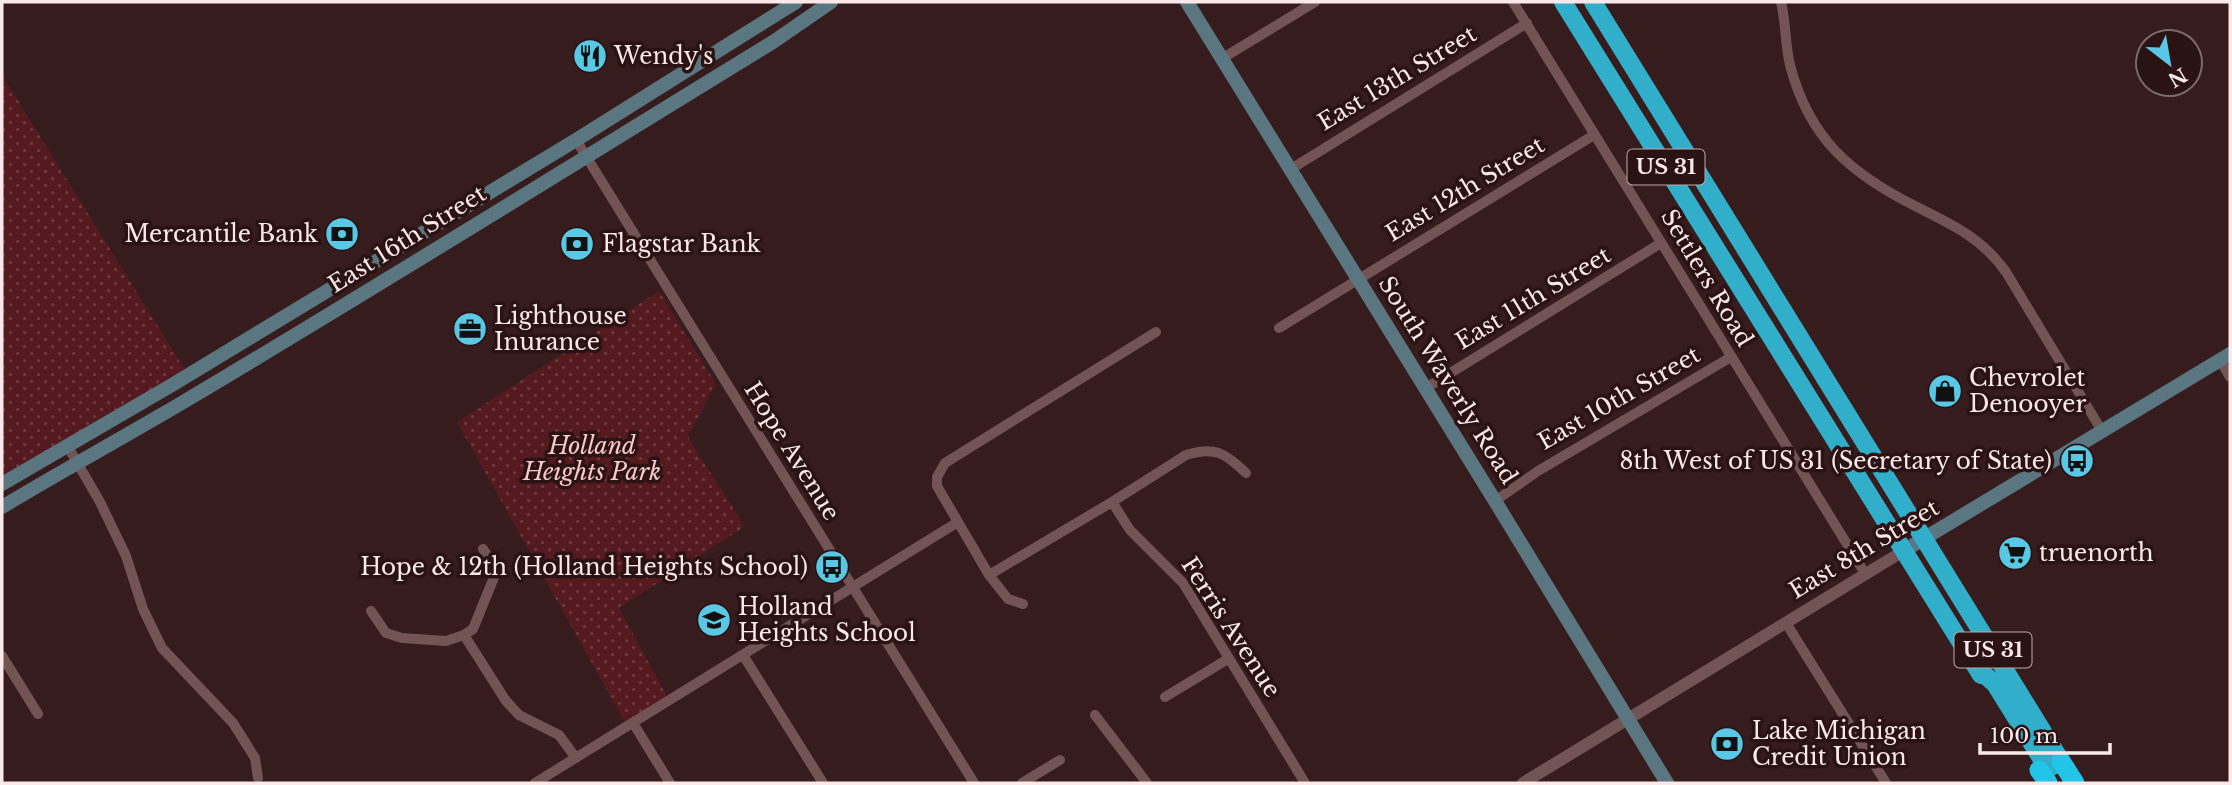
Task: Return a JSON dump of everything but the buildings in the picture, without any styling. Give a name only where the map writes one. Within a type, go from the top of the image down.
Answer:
[{"type":"highway","name":"US 31","points":[[1563,2],[2044,777]]},
{"type":"highway","name":"US 31","points":[[1593,2],[2075,783]]},
{"type":"highway","points":[[1768,332],[1781,327],[1796,330]]},
{"type":"highway","points":[[1976,667],[1995,684],[2046,766],[2051,767],[2061,761]]},
{"type":"main road","name":"East 16th Street","points":[[2,484],[172,385],[576,140],[796,2]]},
{"type":"main road","name":"East 16th Street","points":[[2,507],[183,402],[586,157],[773,42],[831,2]]},
{"type":"main road","name":"South Waverly Road","points":[[1187,2],[1667,783]]},
{"type":"main road","name":"East 8th Street","points":[[1905,550],[2225,357]]},
{"type":"street","points":[[1223,58],[1314,2]]},
{"type":"street","name":"Settlers Road","points":[[1513,2],[1866,575]]},
{"type":"street","points":[[1781,2],[1790,64],[1798,89],[1810,117],[1825,139],[1844,161],[1866,178],[1885,191],[1962,230],[1993,254],[2102,432]]},
{"type":"street","name":"East 13th Street","points":[[1291,169],[1527,23]]},
{"type":"street","name":"East 12th Street","points":[[1279,328],[1594,135]]},
{"type":"street","name":"Hope Avenue","points":[[576,140],[974,783]]},
{"type":"street","name":"East 11th Street","points":[[1426,388],[1661,243]]},
{"type":"street","points":[[1023,604],[1008,599],[989,575],[937,486],[937,477],[946,463],[1156,332]]},
{"type":"street","name":"East 10th Street","points":[[1495,501],[1538,471],[1731,357]]},
{"type":"street","points":[[2225,357],[2230,377]]},
{"type":"street","points":[[67,445],[101,504],[126,556],[143,609],[162,648],[233,723],[255,758],[258,778]]},
{"type":"street","points":[[989,575],[1186,455],[1208,450],[1226,455],[1246,473]]},
{"type":"street","name":"Ferris Avenue","points":[[1112,502],[1130,530],[1184,583],[1305,783]]},
{"type":"street","points":[[535,783],[958,522]]},
{"type":"street","points":[[371,611],[386,633],[402,638],[446,641],[464,635],[473,629],[497,570],[483,549]]},
{"type":"street","name":"East 8th Street","points":[[1523,783],[1905,550]]},
{"type":"street","points":[[1786,623],[1886,783]]},
{"type":"street","points":[[464,635],[506,701],[519,715],[559,734],[576,758]]},
{"type":"street","points":[[743,655],[822,783]]},
{"type":"street","points":[[2,656],[38,714]]},
{"type":"street","points":[[1166,697],[1228,659]]},
{"type":"street","points":[[1095,715],[1147,783]]},
{"type":"street","points":[[633,723],[670,783]]},
{"type":"street","points":[[1022,783],[1060,760]]},
{"type":"green space","points":[[2,75],[185,370],[2,480]]},
{"type":"green space","name":"Holland Heights Park","points":[[659,291],[716,384],[688,436],[744,527],[619,608],[669,700],[627,726],[457,422]]},
{"type":"place","name":"Wendy's","points":[[590,56]]},
{"type":"place","name":"Mercantile Bank","points":[[342,234]]},
{"type":"place","name":"Flagstar Bank","points":[[577,244]]},
{"type":"place","name":"Lighthouse Inurance","points":[[470,329]]},
{"type":"place","name":"Chevrolet Denooyer","points":[[1945,391]]},
{"type":"place","name":"8th West of US 31 (Secretary of State)","points":[[2077,461]]},
{"type":"place","name":"truenorth","points":[[2015,553]]},
{"type":"place","name":"Hope & 12th (Holland Heights School)","points":[[832,567]]},
{"type":"place","name":"Holland Heights School","points":[[714,620]]},
{"type":"place","name":"Lake Michigan Credit Union","points":[[1727,744]]}]
